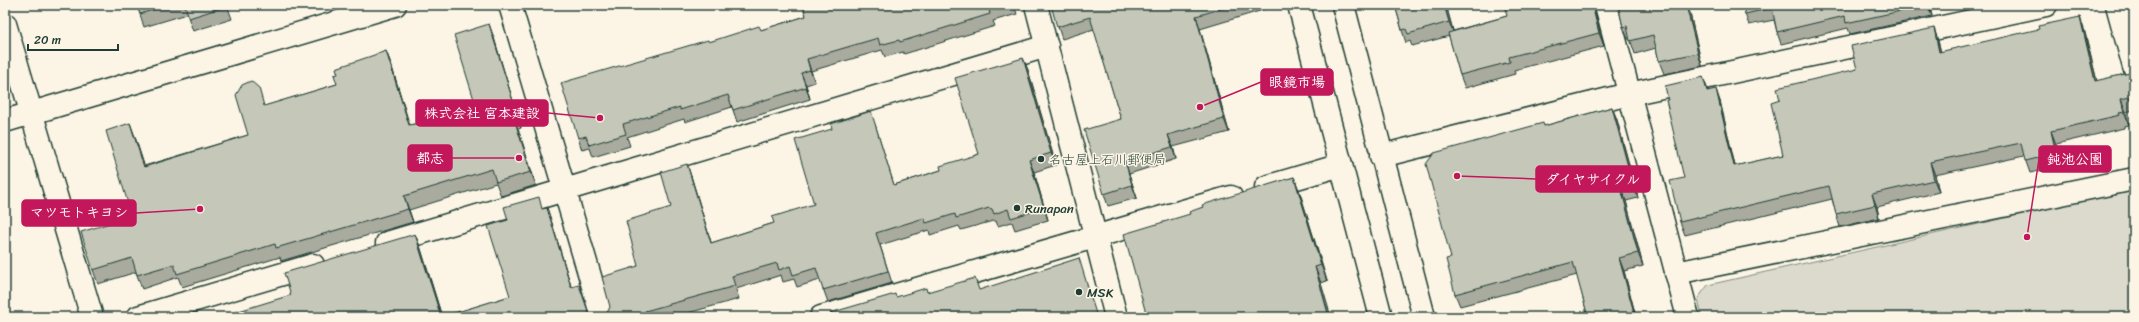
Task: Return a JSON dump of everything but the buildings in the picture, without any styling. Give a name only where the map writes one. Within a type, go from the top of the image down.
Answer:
[{"type":"street","points":[[5,121],[394,5]]},
{"type":"street","points":[[510,5],[602,317]]},
{"type":"street","points":[[1036,5],[1116,317]]},
{"type":"street","points":[[1299,5],[1381,317]]},
{"type":"street","points":[[1343,5],[1424,317]]},
{"type":"street","points":[[1606,5],[1688,317]]},
{"type":"street","points":[[1381,156],[1629,94],[2046,5]]},
{"type":"street","points":[[2117,5],[2134,67]]},
{"type":"street","points":[[5,24],[92,317]]},
{"type":"street","points":[[366,249],[1047,46]]},
{"type":"street","points":[[821,317],[1341,165]]},
{"type":"street","points":[[1676,273],[2134,179]]},
{"type":"street","points":[[138,317],[336,258]]},
{"type":"shaded area","points":[[2134,189],[2134,317],[1702,317],[1698,298],[1708,285]]},
{"type":"place","name":"眼鏡市場","points":[[1200,107]]},
{"type":"place","name":"株式会社 宮本建設","points":[[600,118]]},
{"type":"place","name":"都志","points":[[519,158]]},
{"type":"place","name":"名古屋上石川郵便局","points":[[1041,159]]},
{"type":"place","name":"ダイヤサイクル","points":[[1457,176]]},
{"type":"place","name":"Runapan","points":[[1017,208]]},
{"type":"place","name":"マツモトキヨシ","points":[[200,209]]},
{"type":"place","name":"鈍池公園","points":[[2027,237]]},
{"type":"place","name":"MSK","points":[[1079,292]]}]
